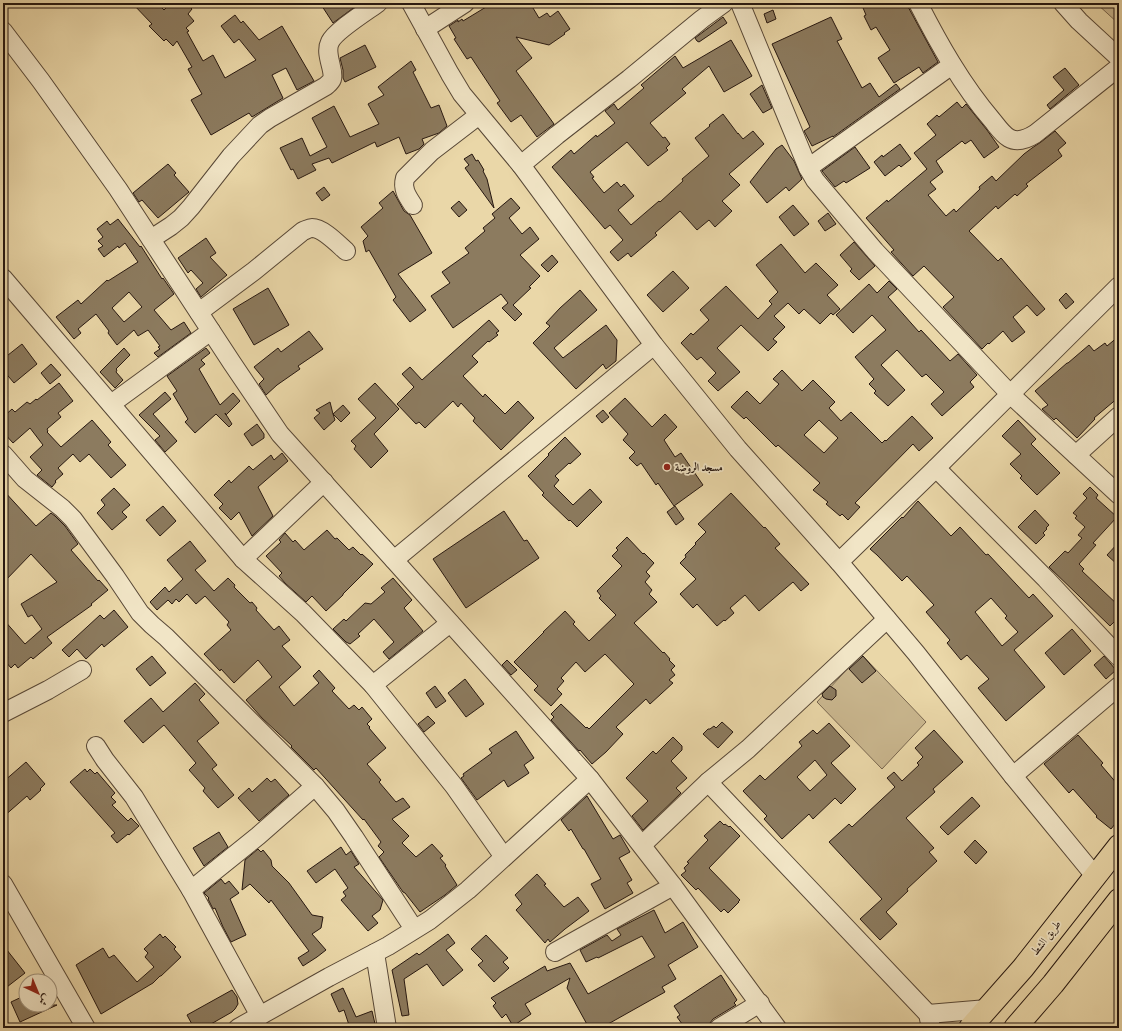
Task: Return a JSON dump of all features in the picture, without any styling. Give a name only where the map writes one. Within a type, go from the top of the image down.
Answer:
[{"type":"highway","name":"طريق الشط","points":[[970,1028],[1023,968],[1119,846]]},
{"type":"highway","points":[[1015,1028],[1053,984],[1119,900]]},
{"type":"street","points":[[151,239],[181,218],[231,156],[260,125],[326,86],[330,82],[333,77],[328,50],[330,42],[336,34],[378,3]]},
{"type":"street","points":[[411,3],[462,94],[521,164],[654,344],[738,448],[839,562],[887,619],[1095,876]]},
{"type":"street","points":[[425,29],[465,3]]},
{"type":"street","points":[[521,164],[724,3]]},
{"type":"street","points":[[740,3],[808,168],[815,180],[875,251],[1010,394],[1119,495]]},
{"type":"street","points":[[918,3],[952,65],[986,114],[1004,134],[1015,140],[1028,139],[1119,68]]},
{"type":"street","points":[[1063,3],[1079,21],[1119,58]]},
{"type":"street","points":[[3,31],[88,145],[280,434],[590,779],[673,886],[777,1028]]},
{"type":"street","points":[[808,168],[952,65]]},
{"type":"street","points":[[413,205],[404,190],[403,184],[405,178],[432,151],[479,115]]},
{"type":"street","points":[[199,312],[254,271],[303,231],[311,228],[317,228],[326,233],[346,251]]},
{"type":"street","points":[[3,278],[243,558],[303,613],[373,684],[454,786],[504,857]]},
{"type":"street","points":[[839,562],[1119,286]]},
{"type":"street","points":[[111,404],[211,331]]},
{"type":"street","points":[[394,560],[654,344]]},
{"type":"street","points":[[1076,455],[1119,416]]},
{"type":"street","points":[[6,463],[62,508],[73,519],[140,613],[166,637],[315,786],[336,811],[354,837],[414,930]]},
{"type":"street","points":[[936,468],[1119,657]]},
{"type":"street","points":[[243,558],[324,482]]},
{"type":"street","points":[[642,845],[708,782],[748,749],[887,619]]},
{"type":"street","points":[[373,684],[450,623]]},
{"type":"street","points":[[3,713],[48,690],[82,670]]},
{"type":"street","points":[[1013,776],[1119,686]]},
{"type":"street","points":[[96,746],[134,797],[191,890],[260,1016]]},
{"type":"street","points":[[238,1028],[388,946],[430,920],[468,890],[590,779]]},
{"type":"street","points":[[708,782],[930,1021],[987,1009]]},
{"type":"street","points":[[191,890],[258,836],[315,786]]},
{"type":"street","points":[[3,884],[84,1028]]},
{"type":"street","points":[[555,952],[673,886]]},
{"type":"street","points":[[375,953],[387,1028]]},
{"type":"street","points":[[719,1028],[760,1003]]},
{"type":"shaded area","points":[[1096,3],[1119,3],[1119,24]]},
{"type":"shaded area","points":[[861,654],[926,722],[882,769],[817,702]]},
{"type":"building","points":[[132,3],[157,3],[164,10],[171,3],[186,3],[192,9],[188,14],[194,21],[186,28],[189,31],[187,32],[203,61],[213,55],[225,78],[256,60],[239,39],[234,43],[221,26],[235,15],[241,23],[243,21],[259,40],[282,26],[314,81],[297,90],[286,68],[272,75],[283,98],[252,117],[249,113],[211,135],[191,100],[202,94],[188,69],[192,67],[177,41],[173,46],[166,39],[164,41],[149,26],[152,24]]},
{"type":"building","points":[[320,3],[360,3],[333,23]]},
{"type":"building","points":[[483,3],[530,3],[539,18],[547,13],[550,17],[558,11],[570,29],[549,45],[516,37],[532,58],[516,71],[554,124],[537,137],[521,115],[511,122],[497,103],[500,101],[471,57],[467,59],[454,39],[456,38],[449,26],[458,20],[458,22],[462,19],[463,21],[486,7]]},
{"type":"building","points":[[861,3],[906,3],[938,62],[923,73],[919,67],[894,83],[878,58],[890,50],[876,27],[871,30],[864,16],[866,15]]},
{"type":"building","points":[[773,10],[776,19],[767,23],[764,14]]},
{"type":"building","points":[[723,17],[727,23],[699,42],[697,41],[695,38]]},
{"type":"building","points":[[831,17],[842,39],[837,41],[862,88],[870,83],[879,97],[896,84],[900,89],[833,137],[812,146],[804,131],[810,127],[772,44]]},
{"type":"building","points":[[731,40],[752,76],[724,92],[709,66],[682,89],[686,93],[650,123],[663,138],[665,137],[670,144],[666,148],[668,150],[648,166],[627,142],[590,172],[594,177],[592,178],[604,193],[617,182],[621,187],[624,184],[634,196],[618,210],[631,225],[659,201],[660,202],[683,181],[682,179],[709,156],[695,138],[723,114],[743,139],[753,131],[764,144],[729,174],[740,185],[722,201],[732,211],[715,227],[709,220],[697,230],[680,211],[655,233],[657,235],[631,257],[628,253],[618,261],[610,252],[623,240],[610,225],[605,229],[552,167],[571,150],[574,154],[596,135],[597,137],[615,123],[605,111],[614,104],[618,110],[644,88],[641,85],[675,56],[683,68]]},
{"type":"building","points":[[365,45],[376,67],[345,82],[340,58]]},
{"type":"building","points":[[411,61],[416,70],[413,72],[431,108],[439,105],[447,126],[439,133],[422,139],[424,144],[419,149],[406,154],[399,137],[377,147],[375,142],[332,163],[329,158],[312,164],[316,170],[298,179],[293,169],[291,170],[280,148],[302,138],[310,156],[327,147],[312,118],[334,106],[350,137],[379,124],[368,104],[384,95],[378,87]]},
{"type":"building","points":[[1065,68],[1079,85],[1050,109],[1047,105],[1064,90],[1053,77]]},
{"type":"building","points":[[762,85],[772,108],[763,113],[750,94]]},
{"type":"building","points":[[957,102],[962,108],[966,104],[999,147],[984,158],[971,140],[965,144],[962,141],[936,161],[943,172],[930,182],[936,189],[928,195],[946,216],[954,209],[956,212],[980,189],[979,187],[992,176],[996,181],[1024,154],[1055,131],[1066,143],[1058,150],[1062,156],[1026,184],[1028,186],[1017,196],[1015,194],[998,209],[996,206],[969,231],[998,261],[1001,258],[1045,309],[1037,316],[1027,305],[1013,317],[1025,332],[1012,342],[1003,331],[982,349],[943,307],[954,297],[924,266],[913,276],[891,252],[894,250],[866,218],[887,200],[888,202],[927,169],[914,153],[936,135],[927,124],[937,115],[939,117]]},
{"type":"building","points":[[900,144],[911,159],[901,167],[899,165],[885,176],[874,162],[882,155],[883,157]]},
{"type":"building","points":[[782,145],[794,161],[802,179],[789,191],[786,187],[767,203],[750,182],[776,149]]},
{"type":"building","points":[[855,147],[870,168],[846,183],[844,181],[835,187],[822,171]]},
{"type":"building","points":[[472,154],[484,170],[483,171],[487,179],[494,208],[465,168],[469,165],[464,159]]},
{"type":"building","points":[[168,164],[176,173],[174,175],[189,192],[158,218],[142,200],[139,202],[133,193]]},
{"type":"building","points":[[324,187],[330,195],[322,201],[316,193]]},
{"type":"building","points":[[393,191],[404,211],[410,215],[432,253],[398,274],[426,310],[410,322],[393,300],[396,297],[369,250],[366,252],[363,241],[368,236],[361,227],[383,208],[379,203]]},
{"type":"building","points":[[511,198],[520,208],[509,218],[522,234],[530,227],[539,239],[520,255],[540,276],[529,287],[531,288],[513,305],[522,314],[515,321],[502,308],[508,303],[501,294],[453,328],[431,296],[450,283],[442,272],[469,253],[465,248],[485,231],[483,228],[495,218],[492,214]]},
{"type":"building","points":[[459,201],[467,210],[459,217],[451,208]]},
{"type":"building","points":[[793,205],[809,224],[794,236],[779,217]]},
{"type":"building","points":[[828,213],[836,224],[825,231],[818,221]]},
{"type":"building","points":[[118,219],[140,247],[141,246],[162,279],[163,278],[174,294],[154,310],[171,330],[184,322],[191,333],[158,357],[154,353],[160,349],[158,347],[160,346],[148,330],[138,336],[134,330],[117,345],[108,333],[109,331],[96,314],[78,329],[81,333],[74,339],[56,317],[78,300],[81,304],[107,280],[108,281],[138,262],[125,243],[119,248],[118,246],[104,257],[98,249],[103,246],[98,241],[103,237],[97,229],[107,221],[110,225]],"holes":[[[129,292],[142,307],[124,322],[112,308]]]},
{"type":"building","points":[[206,238],[216,253],[210,257],[227,275],[201,297],[196,289],[203,283],[191,270],[188,273],[178,258]]},
{"type":"building","points":[[854,242],[875,266],[859,280],[850,271],[852,269],[840,255]]},
{"type":"building","points":[[781,244],[805,273],[816,263],[838,285],[827,295],[840,309],[833,315],[831,313],[820,324],[804,309],[799,314],[788,303],[774,316],[785,327],[773,339],[777,342],[768,351],[741,325],[717,348],[740,372],[718,391],[708,381],[716,373],[701,357],[697,360],[681,343],[691,333],[693,335],[709,320],[700,310],[726,286],[758,319],[772,304],[769,301],[778,292],[756,265]]},
{"type":"building","points":[[552,255],[558,262],[548,272],[541,265]]},
{"type":"building","points":[[673,271],[689,288],[663,312],[647,295]]},
{"type":"building","points":[[889,281],[897,289],[888,297],[919,332],[921,330],[950,361],[958,354],[977,375],[970,382],[974,387],[942,416],[931,404],[944,392],[926,374],[922,377],[897,350],[881,365],[905,390],[888,406],[874,393],[876,391],[869,384],[874,379],[855,357],[886,330],[872,315],[853,333],[836,315],[869,284],[877,293]]},
{"type":"building","points":[[268,288],[289,325],[254,345],[233,309]]},
{"type":"building","points":[[580,290],[597,310],[554,348],[563,358],[606,325],[617,340],[616,361],[606,369],[603,364],[576,389],[533,343],[550,326],[546,323]]},
{"type":"building","points":[[1066,293],[1074,302],[1066,309],[1059,300]]},
{"type":"building","points":[[489,320],[499,331],[496,333],[498,335],[489,342],[488,341],[472,356],[478,362],[463,376],[483,397],[485,394],[505,414],[518,401],[534,418],[501,450],[473,421],[475,418],[461,403],[458,407],[453,401],[425,428],[419,422],[416,424],[397,404],[414,387],[402,374],[410,367],[422,380]]},
{"type":"building","points":[[309,331],[323,349],[298,366],[300,369],[277,385],[266,395],[259,384],[264,379],[254,367],[278,348],[281,352]]},
{"type":"building","points":[[1119,336],[1119,397],[1094,418],[1095,419],[1077,438],[1056,418],[1054,420],[1042,409],[1048,405],[1035,391],[1089,345],[1094,351],[1105,343],[1107,346]]},
{"type":"building","points":[[22,344],[37,364],[14,383],[3,370],[3,359]]},
{"type":"building","points":[[124,348],[130,355],[116,369],[116,372],[123,380],[115,388],[100,372]]},
{"type":"building","points":[[206,348],[210,353],[201,360],[205,364],[199,369],[220,405],[233,393],[240,401],[226,415],[232,424],[229,427],[216,414],[195,433],[185,422],[188,419],[173,394],[177,391],[167,376]]},
{"type":"building","points":[[51,364],[61,375],[50,384],[41,373]]},
{"type":"building","points":[[782,370],[802,391],[813,380],[835,402],[829,408],[841,421],[851,412],[882,443],[912,416],[933,438],[919,451],[913,444],[855,503],[860,507],[848,520],[842,514],[840,516],[826,504],[828,502],[813,490],[820,483],[778,445],[776,447],[746,417],[744,419],[731,407],[747,391],[760,404],[779,384],[773,379]],"holes":[[[819,420],[838,438],[824,453],[804,435]]]},
{"type":"building","points":[[59,383],[73,401],[58,413],[61,417],[47,429],[47,432],[61,447],[92,420],[111,442],[108,445],[126,465],[111,478],[89,454],[80,462],[73,454],[58,468],[63,474],[55,481],[56,482],[52,487],[37,475],[42,470],[30,457],[43,445],[30,428],[13,443],[3,432],[3,417],[12,409],[15,412],[27,402],[30,404]]},
{"type":"building","points":[[375,383],[399,409],[374,434],[388,451],[371,468],[354,449],[356,446],[351,441],[376,418],[358,399]]},
{"type":"building","points":[[165,392],[171,399],[153,414],[177,441],[165,452],[155,440],[160,436],[139,415]]},
{"type":"building","points":[[625,398],[652,427],[665,414],[677,427],[664,440],[675,457],[681,453],[703,485],[674,506],[658,483],[656,485],[641,463],[637,466],[629,458],[635,452],[623,440],[628,434],[609,413]]},
{"type":"building","points":[[330,402],[335,420],[324,430],[314,418],[320,413],[316,410]]},
{"type":"building","points":[[343,405],[350,413],[341,422],[333,414]]},
{"type":"building","points":[[603,410],[609,417],[602,423],[596,416]]},
{"type":"building","points":[[1018,420],[1036,439],[1031,444],[1060,473],[1037,495],[1020,478],[1022,476],[1010,464],[1021,454],[1002,436]]},
{"type":"building","points":[[257,424],[264,434],[264,438],[252,446],[244,434]]},
{"type":"building","points":[[565,437],[581,454],[555,476],[559,480],[554,486],[573,505],[590,489],[602,502],[577,527],[542,495],[544,493],[528,476]]},
{"type":"building","points":[[282,453],[288,461],[258,487],[273,516],[252,536],[239,512],[231,520],[219,508],[223,504],[214,495],[229,480],[231,483],[249,466],[253,470],[271,455],[274,460]]},
{"type":"building","points":[[1090,487],[1098,495],[1096,498],[1117,517],[1093,543],[1096,545],[1079,564],[1084,569],[1082,571],[1119,606],[1119,617],[1110,626],[1049,567],[1065,551],[1068,553],[1082,538],[1078,535],[1085,527],[1075,518],[1077,516],[1073,513],[1087,498],[1083,494]]},
{"type":"building","points":[[114,488],[130,505],[122,512],[127,517],[112,530],[97,513],[105,505],[101,500]]},
{"type":"building","points":[[3,490],[36,526],[51,513],[55,516],[65,526],[78,544],[71,550],[98,581],[99,580],[108,590],[91,604],[92,605],[47,637],[52,643],[33,659],[31,657],[18,668],[15,664],[11,668],[5,661],[8,658],[3,652],[3,646],[8,642],[3,637],[3,619],[25,644],[42,629],[32,615],[28,617],[21,604],[57,582],[31,554],[3,583]]},
{"type":"building","points":[[731,493],[780,544],[775,548],[809,584],[801,591],[793,582],[759,611],[745,595],[730,608],[734,613],[717,626],[697,604],[693,608],[680,594],[696,579],[680,563],[686,557],[685,555],[696,544],[695,543],[706,532],[698,524]]},
{"type":"building","points":[[918,501],[951,536],[960,527],[986,555],[988,554],[1029,598],[1033,594],[1053,616],[1014,650],[1045,687],[1006,721],[978,688],[989,679],[967,655],[961,660],[947,643],[950,640],[926,612],[934,605],[907,576],[902,581],[870,549],[902,517],[903,518]],"holes":[[[991,598],[1007,616],[1005,618],[1018,632],[1002,646],[975,612]]]},
{"type":"building","points":[[163,506],[176,521],[160,536],[146,520]]},
{"type":"building","points":[[675,506],[684,519],[676,525],[667,512]]},
{"type":"building","points":[[1035,510],[1049,525],[1043,533],[1045,535],[1036,544],[1018,527]]},
{"type":"building","points":[[504,511],[524,541],[527,540],[539,558],[466,608],[433,559]]},
{"type":"building","points":[[327,530],[335,539],[337,538],[349,550],[353,547],[373,564],[326,611],[312,596],[306,602],[285,583],[279,576],[282,573],[266,556],[281,542],[279,540],[285,533],[293,542],[295,540],[304,550]]},
{"type":"building","points":[[627,537],[654,563],[646,572],[650,576],[645,582],[652,590],[649,594],[657,602],[634,623],[670,659],[669,660],[675,666],[671,670],[675,675],[669,680],[673,683],[650,704],[646,699],[616,727],[623,734],[592,764],[551,720],[554,717],[551,714],[561,704],[586,728],[587,727],[589,729],[634,684],[605,654],[585,672],[576,662],[561,678],[564,681],[557,689],[562,694],[551,706],[534,690],[538,686],[514,662],[565,611],[575,622],[573,624],[589,641],[616,615],[599,598],[601,596],[597,591],[622,566],[612,556],[618,550],[616,548]]},
{"type":"building","points":[[190,541],[206,561],[195,570],[214,591],[228,578],[235,585],[234,587],[250,603],[252,602],[257,608],[256,610],[274,630],[279,626],[290,640],[282,646],[301,667],[279,687],[294,706],[319,683],[313,676],[319,670],[335,688],[332,691],[349,709],[354,705],[359,710],[362,707],[372,719],[367,724],[386,748],[367,764],[381,780],[379,782],[396,802],[403,798],[410,807],[392,819],[409,836],[402,843],[416,857],[432,844],[443,856],[440,858],[446,865],[445,866],[457,885],[420,912],[403,892],[379,857],[384,852],[378,846],[381,842],[364,819],[363,820],[316,768],[314,770],[246,700],[272,677],[258,660],[234,683],[204,654],[231,630],[227,625],[229,622],[205,596],[196,604],[187,594],[179,602],[176,599],[172,604],[168,600],[157,610],[150,602],[165,587],[169,592],[183,579],[167,560]]},
{"type":"building","points":[[1119,542],[1119,566],[1107,555]]},
{"type":"building","points":[[393,578],[412,600],[404,608],[423,631],[389,659],[383,652],[394,642],[374,619],[358,634],[360,636],[350,644],[333,629],[344,619],[346,621],[365,603],[371,604],[385,592],[381,588]]},
{"type":"building","points":[[114,610],[128,627],[104,647],[102,644],[86,659],[77,649],[69,657],[62,650],[100,615],[104,619]]},
{"type":"building","points":[[1072,629],[1091,651],[1064,675],[1045,653]]},
{"type":"building","points":[[152,656],[166,673],[150,686],[136,669]]},
{"type":"building","points":[[863,656],[876,671],[862,683],[849,669]]},
{"type":"building","points":[[1104,656],[1116,670],[1106,679],[1094,665]]},
{"type":"building","points":[[507,660],[517,670],[511,675],[502,665]]},
{"type":"building","points":[[465,679],[484,704],[466,717],[448,693]]},
{"type":"building","points":[[195,683],[205,694],[199,700],[219,723],[197,741],[217,765],[212,769],[234,795],[218,808],[203,791],[205,788],[189,770],[196,763],[164,725],[143,743],[124,721],[151,698],[163,712]]},
{"type":"building","points":[[435,686],[446,701],[436,708],[426,693]]},
{"type":"building","points":[[830,686],[836,690],[836,696],[832,700],[826,699],[822,694]]},
{"type":"building","points":[[428,716],[435,723],[424,732],[418,724]]},
{"type":"building","points":[[722,722],[733,732],[718,748],[703,734],[714,726],[716,728]]},
{"type":"building","points":[[829,723],[850,746],[831,763],[856,789],[841,804],[835,798],[813,819],[809,814],[782,839],[764,819],[767,816],[743,791],[760,775],[765,780],[802,746],[799,742],[813,730],[817,734]],"holes":[[[815,760],[827,775],[810,791],[797,777]]]},
{"type":"building","points":[[934,730],[963,762],[933,789],[935,792],[906,818],[934,848],[929,852],[937,861],[907,889],[908,891],[886,912],[897,924],[880,940],[860,919],[882,899],[829,842],[849,824],[852,827],[895,787],[887,778],[894,772],[902,781],[919,765],[917,763],[923,757],[915,748]]},
{"type":"building","points":[[516,731],[534,758],[524,765],[529,773],[508,787],[504,780],[477,800],[461,778],[464,776],[463,774],[492,753],[489,749]]},
{"type":"building","points":[[1078,735],[1103,763],[1101,765],[1119,786],[1119,819],[1111,829],[1096,817],[1097,816],[1073,789],[1069,793],[1044,764]]},
{"type":"building","points":[[673,737],[682,746],[682,750],[671,761],[687,778],[676,788],[681,793],[643,830],[632,816],[648,801],[626,778],[653,751],[656,754]]},
{"type":"building","points":[[26,762],[45,784],[30,800],[27,796],[3,817],[3,782]]},
{"type":"building","points":[[85,769],[87,772],[90,769],[95,774],[97,772],[115,793],[111,797],[116,802],[112,805],[128,821],[131,818],[139,826],[117,843],[111,836],[115,833],[70,782]]},
{"type":"building","points":[[267,778],[271,782],[275,779],[289,795],[259,821],[238,798],[249,788],[252,792]]},
{"type":"building","points":[[587,796],[613,839],[620,835],[630,852],[619,858],[632,880],[627,883],[633,893],[605,909],[591,884],[601,879],[571,829],[569,831],[561,820]]},
{"type":"building","points":[[972,797],[980,806],[948,835],[940,827]]},
{"type":"building","points":[[720,821],[724,825],[730,826],[740,836],[709,868],[740,900],[728,913],[724,909],[721,912],[698,888],[696,890],[681,875],[686,871],[684,868],[689,863],[687,862],[708,840],[704,836]]},
{"type":"building","points":[[219,832],[228,847],[204,866],[193,848]]},
{"type":"building","points":[[975,840],[987,852],[976,864],[964,852]]},
{"type":"building","points":[[341,847],[346,855],[351,851],[359,864],[354,867],[383,900],[380,910],[372,916],[378,923],[368,931],[341,900],[346,896],[343,892],[348,888],[335,869],[316,883],[307,871]]},
{"type":"building","points":[[258,849],[261,852],[263,850],[271,860],[272,866],[289,883],[312,915],[323,917],[321,928],[312,934],[326,950],[303,966],[298,958],[309,951],[271,900],[269,903],[250,884],[242,890],[245,860]]},
{"type":"building","points":[[537,874],[546,884],[544,885],[564,907],[578,897],[589,911],[550,942],[548,939],[545,943],[516,910],[522,904],[515,895]]},
{"type":"building","points":[[221,879],[225,884],[229,881],[239,893],[230,899],[246,935],[231,942],[215,908],[213,909],[208,899],[209,898],[204,893]]},
{"type":"building","points":[[654,910],[665,933],[683,922],[698,947],[668,965],[676,979],[662,987],[665,992],[601,1028],[589,1028],[567,988],[570,978],[525,1004],[531,1014],[513,1026],[506,1014],[502,1018],[493,1006],[496,1003],[491,998],[545,966],[547,971],[570,963],[588,994],[655,957],[642,936],[598,958],[597,957],[586,962],[580,950],[607,935],[612,941],[621,935],[617,929]]},
{"type":"building","points":[[160,934],[163,938],[165,936],[176,947],[174,949],[181,957],[153,983],[101,1014],[76,965],[103,948],[109,958],[114,955],[137,982],[154,967],[145,957],[148,953],[144,949]]},
{"type":"building","points":[[448,934],[455,943],[446,950],[463,970],[443,986],[427,964],[404,979],[409,1015],[402,1016],[392,970],[417,953],[419,955]]},
{"type":"building","points":[[486,935],[508,958],[503,962],[509,968],[494,982],[478,965],[483,961],[471,949]]},
{"type":"building","points":[[3,945],[25,973],[18,973],[18,978],[3,990]]},
{"type":"building","points":[[721,975],[737,1000],[734,1003],[736,1005],[713,1019],[709,1028],[685,1028],[677,1017],[680,1015],[674,1006]]},
{"type":"building","points":[[343,988],[356,1017],[372,1011],[376,1028],[350,1028],[344,1010],[339,1012],[331,994]]},
{"type":"building","points":[[232,990],[237,997],[238,1004],[232,1012],[204,1028],[194,1028],[187,1015]]},
{"type":"building","points":[[18,999],[18,1013],[40,1013],[20,1022],[11,1002]]},
{"type":"place","name":"مسجد الروضة","points":[[667,467]]}]
